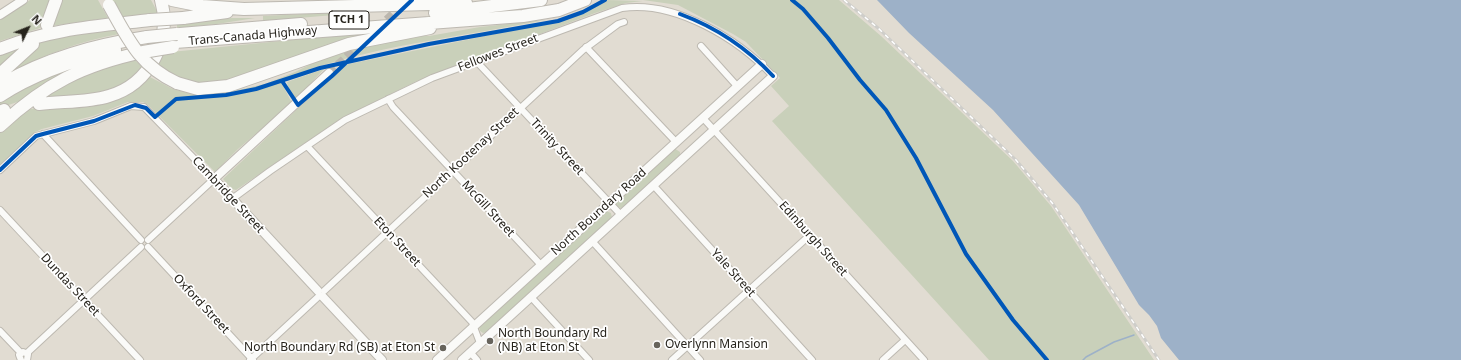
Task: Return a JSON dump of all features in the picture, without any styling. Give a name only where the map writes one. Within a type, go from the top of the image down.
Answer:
[{"type":"highway","points":[[47,25],[56,0]]},
{"type":"highway","points":[[39,104],[109,96],[126,89],[136,82],[154,60],[161,42],[163,14],[161,0]]},
{"type":"highway","name":"Trans-Canada Highway","points":[[0,96],[37,75],[70,63],[104,53],[145,45],[448,12],[541,0]]},
{"type":"highway","name":"Trans-Canada Highway","points":[[175,41],[218,40],[347,28],[523,16],[559,10],[586,0]]},
{"type":"highway","points":[[174,1],[202,6],[244,9],[521,3]]},
{"type":"highway","points":[[108,3],[131,45],[144,61],[162,76],[176,83],[198,89],[218,88],[238,83],[319,54],[355,43],[435,28],[523,16]]},
{"type":"highway","points":[[0,49],[31,38],[61,30],[150,20],[183,18],[244,9]]},
{"type":"highway","name":"Trans-Canada Highway","points":[[0,85],[38,65],[63,56],[113,42],[145,45]]},
{"type":"highway","points":[[0,74],[33,44]]},
{"type":"highway","points":[[0,126],[34,96],[63,78],[145,45]]},
{"type":"street","points":[[0,15],[23,0]]},
{"type":"street","name":"Fellowes Street","points":[[232,199],[345,120],[432,78],[622,8],[642,5],[661,8],[695,20],[723,35],[762,64],[773,76]]},
{"type":"street","name":"North Kootenay Street","points":[[251,360],[586,47],[618,24],[624,22]]},
{"type":"street","points":[[701,46],[737,86]]},
{"type":"street","points":[[586,47],[676,142]]},
{"type":"street","name":"Trinity Street","points":[[477,62],[620,215]]},
{"type":"street","name":"North Boundary Road","points":[[438,360],[762,64]]},
{"type":"street","points":[[141,240],[148,240],[329,73]]},
{"type":"street","name":"North Boundary Road","points":[[462,360],[773,76]]},
{"type":"street","name":"McGill Street","points":[[388,99],[541,265]]},
{"type":"street","name":"Cambridge Street","points":[[43,134],[94,121],[136,105],[149,110],[382,360]]},
{"type":"street","name":"Edinburgh Street","points":[[703,118],[924,360]]},
{"type":"street","points":[[0,170],[36,136],[43,134],[141,240],[141,247]]},
{"type":"street","name":"Eton Street","points":[[307,146],[472,322],[480,343]]},
{"type":"street","name":"Yale Street","points":[[654,186],[812,360]]},
{"type":"street","name":"Dundas Street","points":[[0,210],[140,360]]},
{"type":"street","points":[[672,360],[810,235]]},
{"type":"street","points":[[141,247],[145,249],[148,247],[148,240]]},
{"type":"street","points":[[592,241],[700,360]]},
{"type":"street","points":[[0,331],[24,358],[141,247]]},
{"type":"street","name":"Oxford Street","points":[[148,247],[251,360]]},
{"type":"street","points":[[531,297],[589,360]]},
{"type":"street","points":[[883,360],[905,340]]},
{"type":"street","points":[[470,352],[477,360]]},
{"type":"green space","points":[[30,0],[52,0],[40,28],[0,41],[0,20]]},
{"type":"green space","points":[[62,0],[98,0],[108,18],[51,26]]},
{"type":"green space","points":[[111,0],[151,0],[158,13],[121,17]]},
{"type":"green space","points":[[606,0],[643,1],[626,3],[595,13],[417,81],[342,118],[236,190],[232,189],[223,179],[344,65],[539,25],[578,14]]},
{"type":"green space","points":[[643,0],[839,0],[881,36],[1013,161],[1051,206],[1154,360],[989,360],[772,121],[789,106],[771,86],[780,78],[746,42],[678,5]]},
{"type":"green space","points":[[347,12],[346,14],[263,21],[263,16]]},
{"type":"green space","points":[[255,18],[177,28],[177,21]]},
{"type":"green space","points":[[545,20],[378,51],[312,68],[280,80],[292,103],[238,149],[215,172],[148,105],[143,102],[128,102],[93,116],[35,132],[0,165],[0,133],[7,129],[30,105],[30,109],[79,104],[148,76],[173,89],[196,95],[215,95],[265,84],[295,72],[319,60],[366,46],[414,35],[429,36],[480,27]]},
{"type":"green space","points":[[115,27],[119,34],[90,40],[63,49],[10,72],[37,47],[44,38]]},
{"type":"green space","points":[[390,30],[231,80],[200,83],[183,80],[156,65],[161,53]]},
{"type":"green space","points":[[29,42],[0,69],[0,53]]},
{"type":"green space","points":[[133,58],[144,69],[130,82],[100,95],[39,98],[67,81]]},
{"type":"green space","points":[[75,66],[20,101],[0,108],[0,103],[27,86]]},
{"type":"green space","points":[[324,69],[295,100],[289,90],[287,82]]},
{"type":"green space","points":[[674,148],[680,152],[680,156],[625,206],[621,208],[616,206],[616,202]]},
{"type":"green space","points":[[606,211],[611,213],[612,218],[487,332],[483,333],[480,331],[479,326]]},
{"type":"water","points":[[877,0],[1461,0],[1461,360],[1179,360],[1161,338],[1157,326],[1149,315],[1139,305],[1079,205],[993,110],[909,33]]},
{"type":"waterway","points":[[1083,360],[1114,342],[1134,335]]},
{"type":"tunnel","points":[[378,28],[403,4]]},
{"type":"tunnel","points":[[329,73],[362,42]]},
{"type":"railway","points":[[844,0],[878,28],[1016,160],[1053,204],[1159,360]]},
{"type":"cycle path","points":[[282,81],[298,105],[332,76],[412,0]]},
{"type":"cycle path","points":[[0,170],[36,136],[94,121],[135,105],[146,108],[155,117],[176,99],[226,95],[256,89],[320,68],[429,44],[558,21],[583,12],[605,0]]},
{"type":"cycle path","points":[[792,0],[803,9],[828,38],[860,80],[886,110],[916,158],[966,254],[1013,320],[1047,360]]},
{"type":"cycle path","points":[[680,14],[718,32],[742,48],[773,76]]},
{"type":"place","name":"North Boundary Rd (NB) at Eton St","points":[[490,341]]},
{"type":"place","name":"Overlynn Mansion","points":[[657,345]]},
{"type":"place","name":"North Boundary Rd (SB) at Eton St","points":[[443,348]]}]
